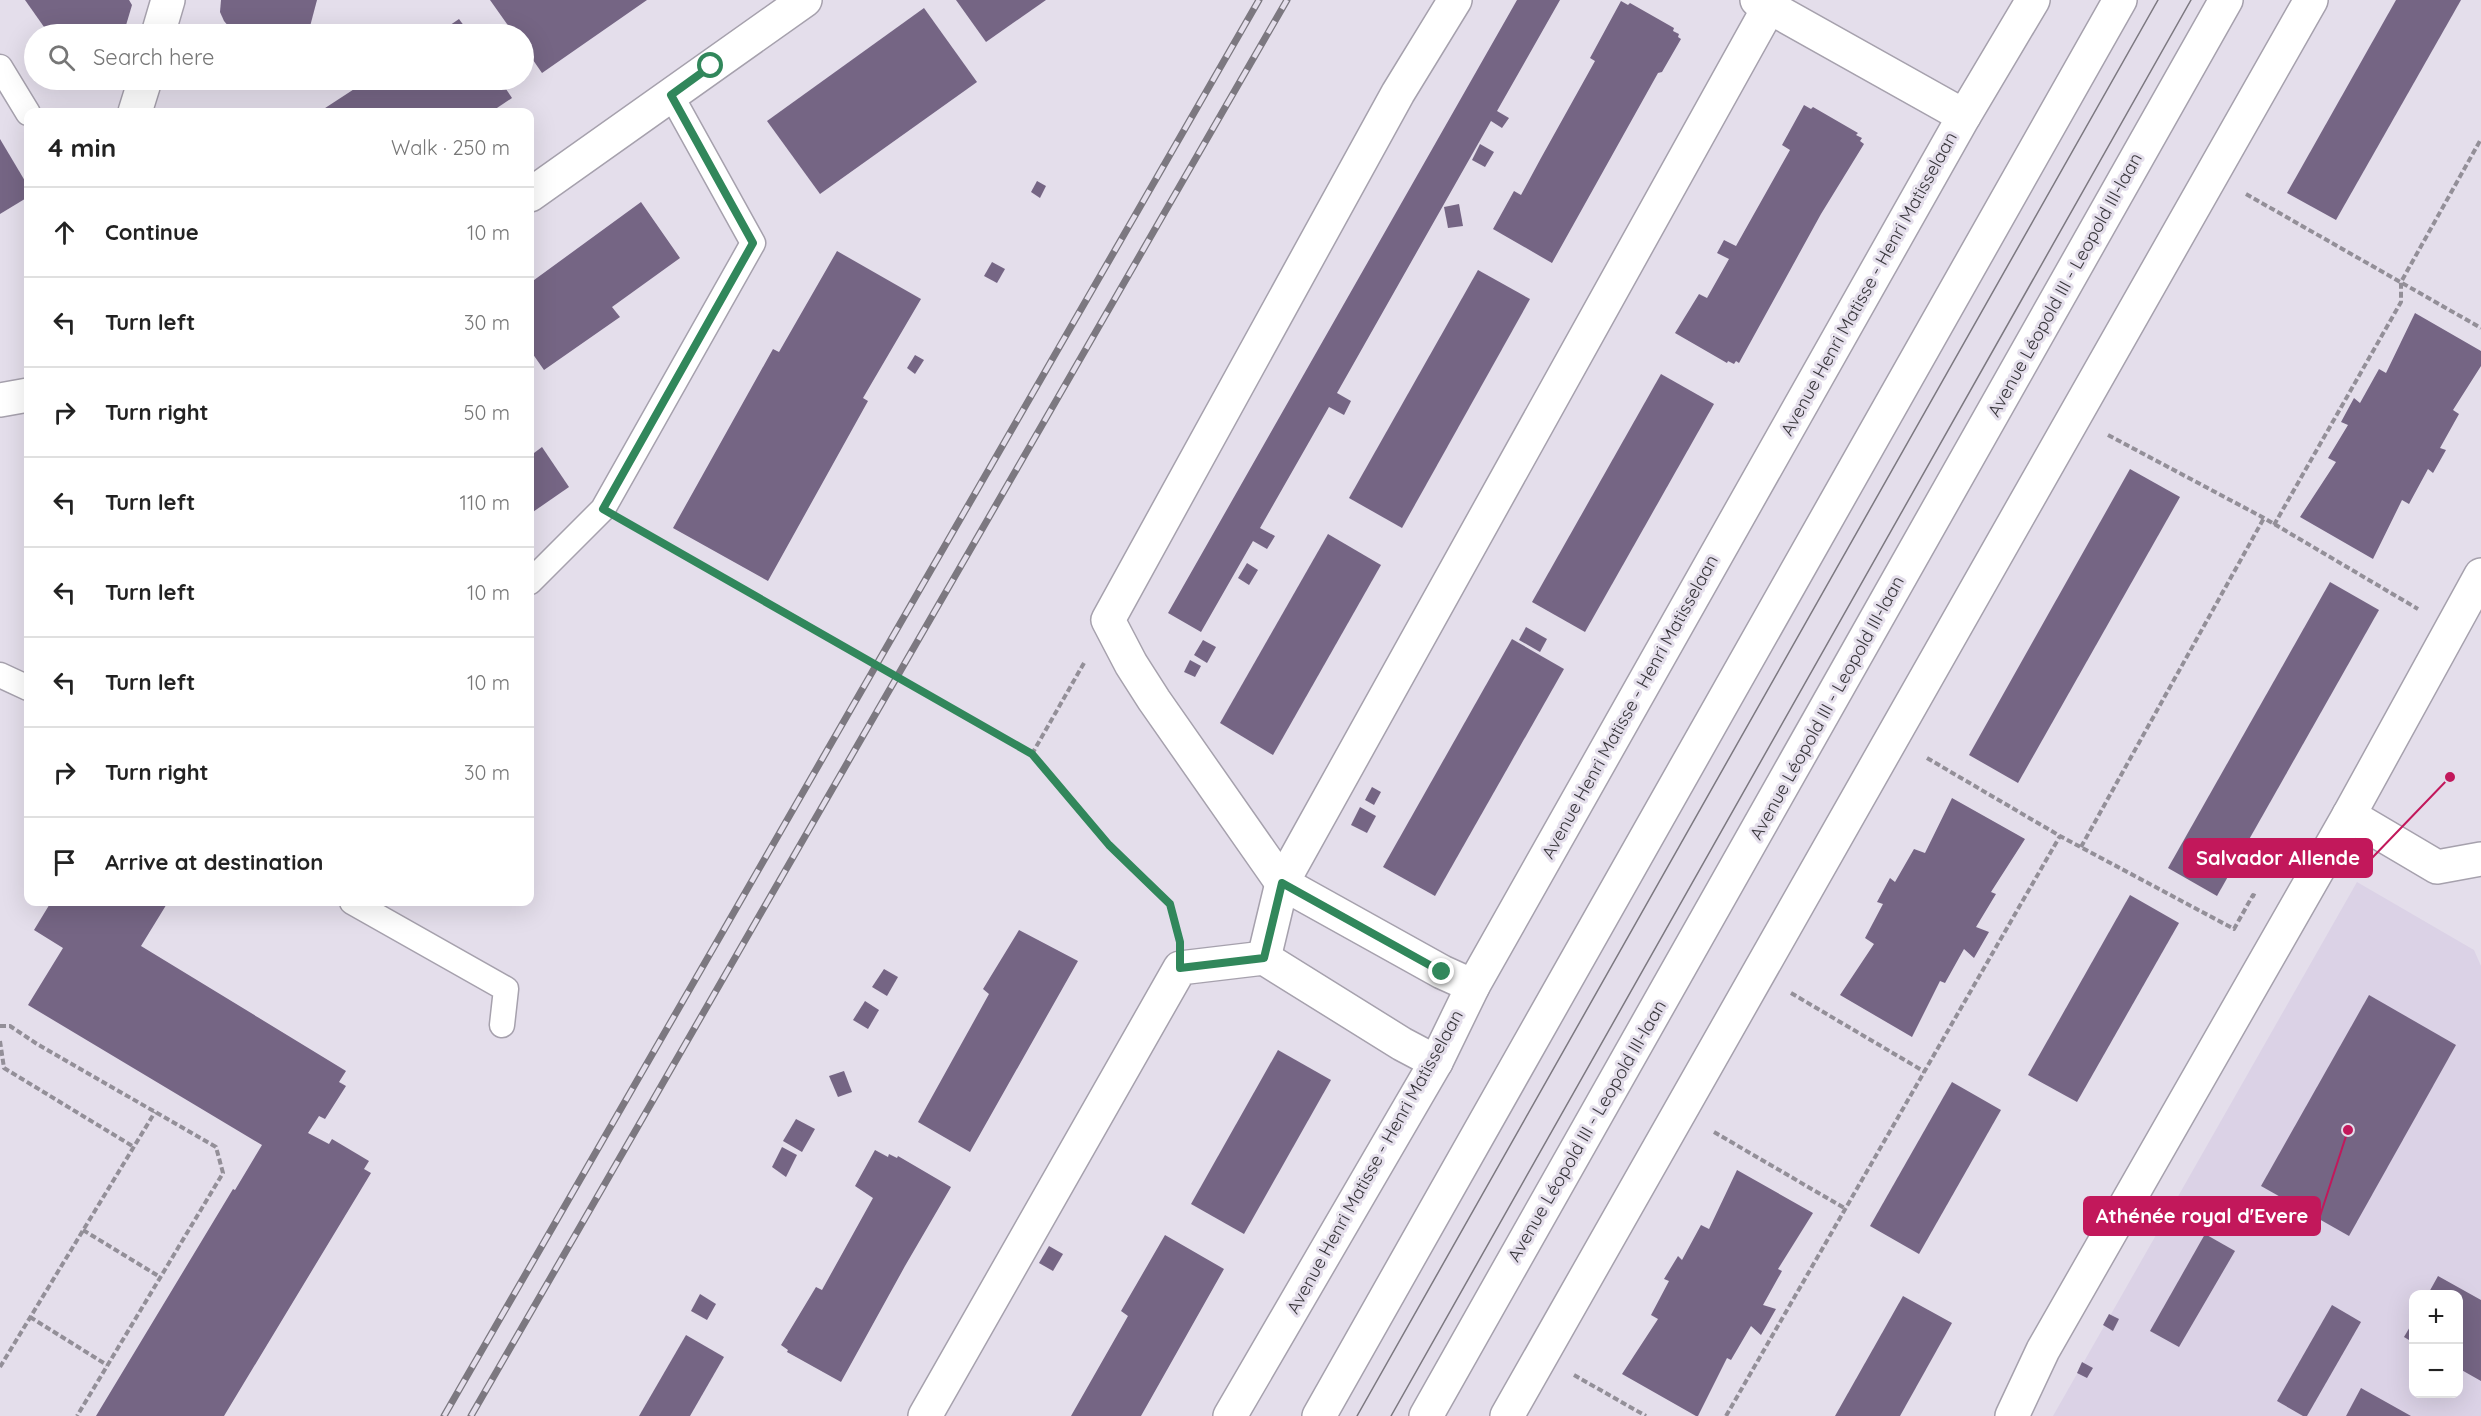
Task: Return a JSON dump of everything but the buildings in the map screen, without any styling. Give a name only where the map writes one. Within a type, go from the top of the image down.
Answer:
[{"type":"street","points":[[161,24],[168,0]]},
{"type":"street","points":[[534,192],[805,0]]},
{"type":"street","points":[[1455,0],[1398,93],[1108,620],[1131,664],[1154,700],[1282,883],[1442,972],[1473,986]]},
{"type":"street","name":"Avenue Henri Matisse - Henri Matisselaan","points":[[1230,1416],[1436,1062],[1473,986],[1964,116],[2033,0]]},
{"type":"street","points":[[1320,1416],[1502,1088],[1775,613],[2120,0]]},
{"type":"street","name":"Avenue Léopold III - Leopold III-laan","points":[[1426,1416],[2226,0]]},
{"type":"street","points":[[1507,1416],[2311,0]]},
{"type":"street","points":[[1264,958],[1282,883],[1763,3],[1964,116]]},
{"type":"street","points":[[136,108],[142,90]]},
{"type":"street","points":[[0,400],[24,396]]},
{"type":"street","points":[[2012,1416],[2043,1350],[2349,815],[2481,575]]},
{"type":"street","points":[[2349,815],[2437,867],[2481,859]]},
{"type":"street","points":[[925,1416],[1180,968],[1264,958],[1402,1044],[1436,1062]]},
{"type":"lane","points":[[0,67],[25,108]]},
{"type":"lane","points":[[534,578],[603,509],[753,243],[671,95]]},
{"type":"lane","points":[[0,675],[24,686]]},
{"type":"lane","points":[[359,906],[506,989],[502,1025]]},
{"type":"path","points":[[2274,525],[2401,302],[2401,282],[2481,139]]},
{"type":"path","points":[[2243,192],[2481,327]]},
{"type":"path","points":[[2106,433],[2264,518],[2424,613]]},
{"type":"path","points":[[603,509],[1032,754],[1109,845],[1170,904],[1180,942],[1180,968]]},
{"type":"path","points":[[2080,847],[2264,518]]},
{"type":"path","points":[[1032,754],[1073,684]]},
{"type":"path","points":[[1922,755],[2060,836],[2234,929],[2253,895],[2292,915]]},
{"type":"path","points":[[1726,1416],[2060,836]]},
{"type":"path","points":[[1790,993],[1925,1072]]},
{"type":"path","points":[[0,1026],[10,1026],[37,1044],[216,1147],[223,1173],[77,1416]]},
{"type":"path","points":[[0,1041],[4,1068],[134,1147]]},
{"type":"path","points":[[0,1367],[155,1112]]},
{"type":"path","points":[[1711,1130],[1846,1209]]},
{"type":"path","points":[[83,1230],[160,1277]]},
{"type":"path","points":[[30,1317],[107,1365]]},
{"type":"path","points":[[1571,1373],[1646,1416]]},
{"type":"shaded area","points":[[2357,882],[2474,950],[2481,966],[2481,1416],[2053,1416]]},
{"type":"tram line","points":[[1357,1416],[2158,0]]},
{"type":"tram line","points":[[1391,1416],[2191,0]]},
{"type":"railway","points":[[444,1416],[1259,0]]},
{"type":"railway","points":[[471,1416],[1287,0]]},
{"type":"place","name":"Salvador Allende","points":[[2450,777]]},
{"type":"place","name":"Athénée royal d'Evere","points":[[2348,1130]]},
{"type":"route","points":[[711,66],[671,95],[753,243],[603,509],[1032,754],[1109,845],[1170,904],[1180,942],[1180,968],[1264,958],[1282,883],[1442,972]]}]
